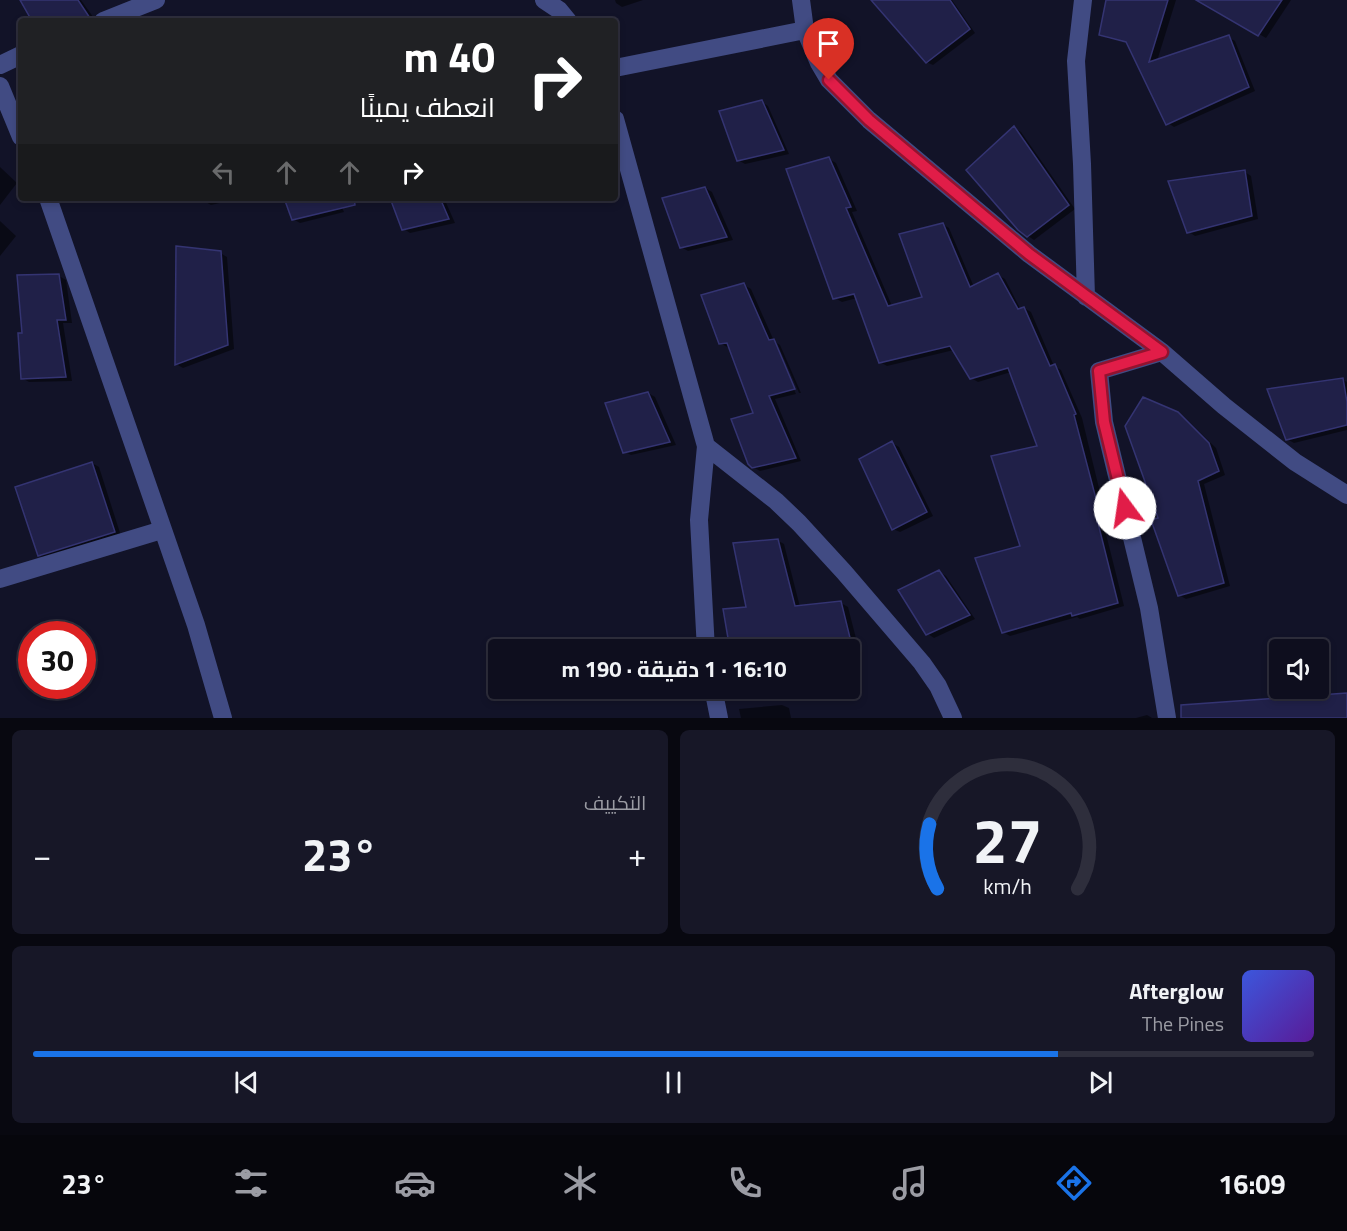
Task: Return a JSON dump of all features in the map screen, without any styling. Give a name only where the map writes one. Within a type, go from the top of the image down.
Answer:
[{"type":"street","points":[[111,18],[156,0]]},
{"type":"street","points":[[544,0],[559,10],[566,18]]},
{"type":"street","points":[[801,0],[805,30],[819,63],[829,80],[869,120],[1029,254],[1162,352],[1224,406],[1295,462],[1347,495]]},
{"type":"street","points":[[1083,0],[1076,61],[1086,297]]},
{"type":"street","points":[[618,67],[805,30]]},
{"type":"street","points":[[0,65],[18,56]]},
{"type":"street","points":[[0,86],[18,130]]},
{"type":"street","points":[[618,130],[706,446],[699,520],[705,639]]},
{"type":"street","points":[[49,201],[196,625],[223,718]]},
{"type":"street","points":[[1162,352],[1099,371],[1104,422],[1149,608],[1167,718]]},
{"type":"street","points":[[706,446],[776,501],[844,572],[922,663],[938,686],[953,718]]},
{"type":"street","points":[[0,579],[162,530]]},
{"type":"street","points":[[715,699],[719,718]]},
{"type":"building","points":[[20,0],[78,0],[90,18],[30,18]]},
{"type":"building","points":[[871,0],[950,0],[970,29],[926,63]]},
{"type":"building","points":[[1106,0],[1168,0],[1149,62],[1229,35],[1249,87],[1166,125],[1126,42],[1099,35]]},
{"type":"building","points":[[1196,0],[1282,0],[1258,36]]},
{"type":"building","points":[[762,100],[784,150],[737,161],[719,111]]},
{"type":"building","points":[[1014,126],[1069,205],[1027,237],[1018,230],[966,170]]},
{"type":"building","points":[[829,157],[851,207],[846,208],[888,306],[922,297],[899,234],[943,223],[970,287],[998,273],[1018,309],[1024,307],[1050,366],[1055,364],[1076,414],[1074,415],[1100,514],[1096,515],[1118,603],[1072,616],[1071,613],[1002,633],[975,558],[1020,546],[991,456],[1037,446],[1008,368],[970,379],[950,346],[879,363],[854,294],[833,299],[786,169]]},
{"type":"building","points":[[1245,170],[1252,216],[1187,233],[1168,181]]},
{"type":"building","points":[[705,187],[727,237],[680,248],[662,198]]},
{"type":"building","points":[[285,201],[354,201],[355,205],[292,220]]},
{"type":"building","points":[[391,201],[441,201],[449,219],[402,230]]},
{"type":"building","points":[[176,246],[221,251],[228,345],[175,365]]},
{"type":"building","points":[[59,274],[66,320],[57,320],[66,377],[21,379],[18,333],[22,333],[17,275]]},
{"type":"building","points":[[744,283],[769,340],[774,339],[795,389],[769,396],[796,458],[752,468],[748,464],[731,419],[753,413],[727,343],[719,344],[701,295]]},
{"type":"building","points":[[1343,378],[1347,402],[1347,425],[1286,440],[1267,389]]},
{"type":"building","points":[[648,392],[670,442],[623,453],[605,403]]},
{"type":"building","points":[[1143,397],[1178,412],[1209,443],[1219,471],[1198,481],[1224,583],[1178,596],[1151,520],[1158,518],[1125,426]]},
{"type":"building","points":[[892,441],[927,512],[892,530],[859,459]]},
{"type":"building","points":[[92,462],[115,532],[38,556],[15,487]]},
{"type":"building","points":[[778,539],[795,606],[841,601],[850,639],[728,639],[723,609],[746,607],[733,543]]},
{"type":"building","points":[[939,570],[970,615],[926,635],[898,590]]},
{"type":"building","points":[[1347,693],[1347,718],[1181,718],[1181,705],[1269,699],[1329,699],[1329,694]]},
{"type":"route","points":[[829,80],[869,120],[1029,254],[1162,352],[1099,371],[1104,422],[1125,508]]}]
